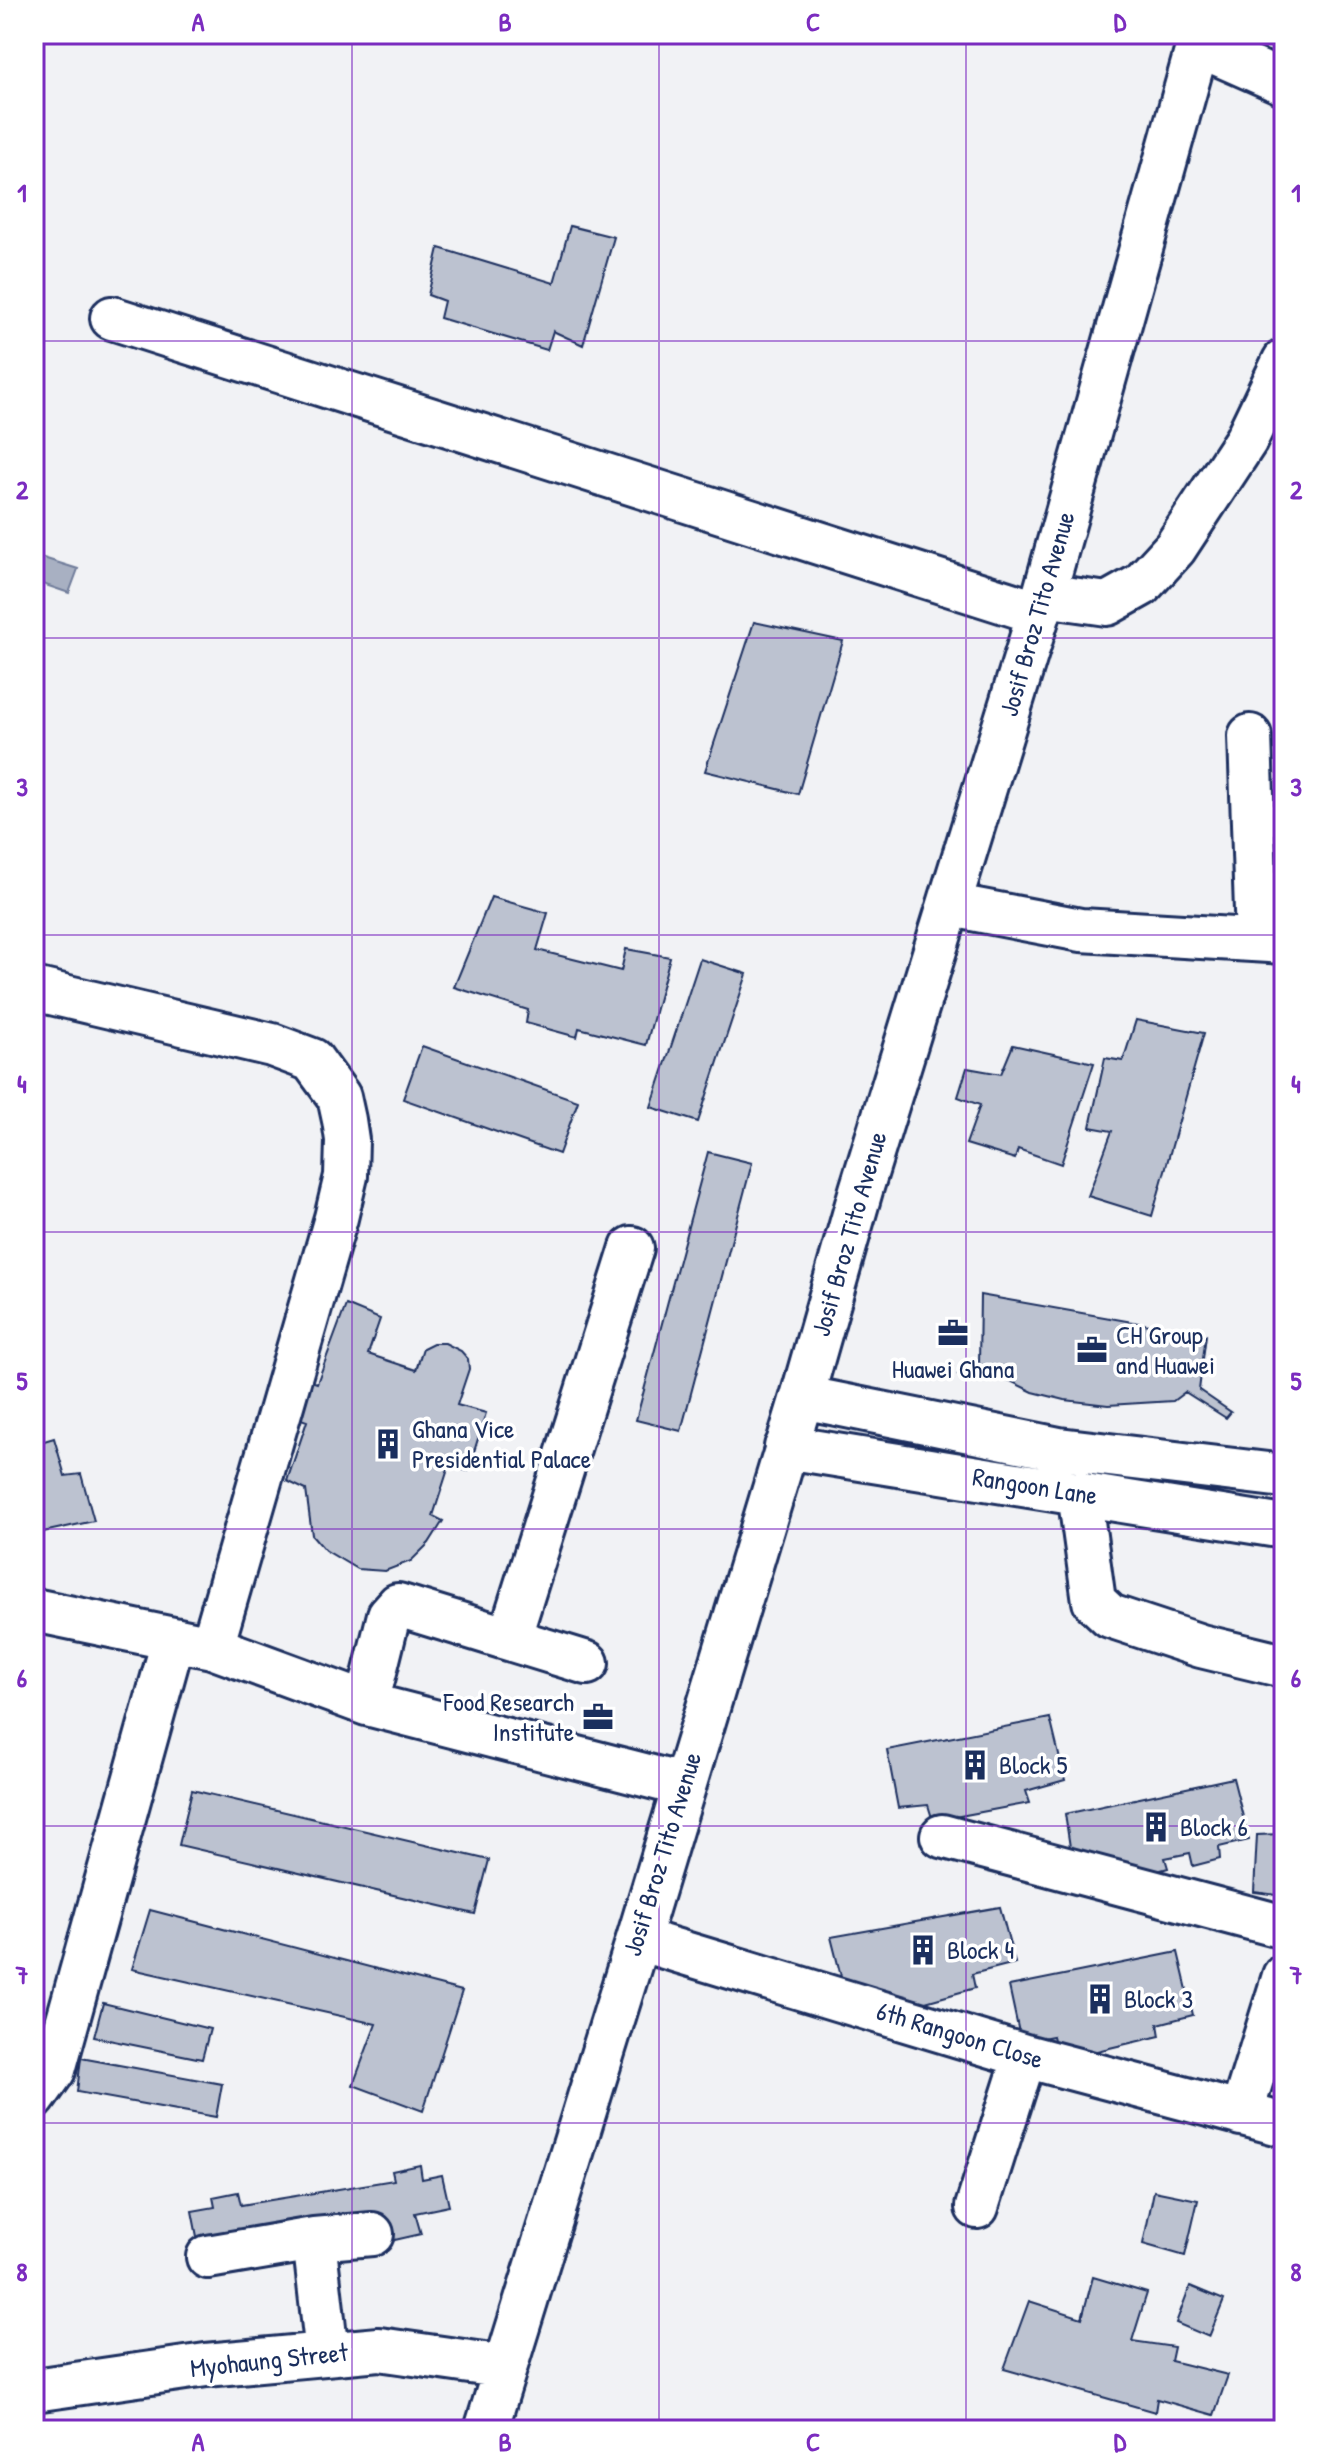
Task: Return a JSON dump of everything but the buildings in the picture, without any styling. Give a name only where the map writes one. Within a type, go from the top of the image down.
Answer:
[{"type":"street","points":[[1200,40],[1284,83]]},
{"type":"street","name":"Josif Broz Tito Avenue","points":[[486,2430],[638,1939],[802,1397],[861,1190],[1041,604],[1200,40]]},
{"type":"street","points":[[112,318],[1041,604],[1107,604],[1141,585],[1175,548],[1246,440],[1284,361]]},
{"type":"street","points":[[951,905],[1081,930],[1271,941],[1250,736]]},
{"type":"street","points":[[34,989],[272,1045],[312,1060],[339,1097],[347,1152],[346,1176],[336,1218],[192,1644],[54,2070],[34,2098]]},
{"type":"street","points":[[509,1639],[632,1248]]},
{"type":"street","name":"Rangoon Lane","points":[[802,1397],[1059,1449],[1284,1476]]},
{"type":"street","name":"Rangoon Lane","points":[[786,1447],[1284,1527]]},
{"type":"street","points":[[1079,1493],[1094,1601],[1110,1616],[1201,1646],[1284,1666]]},
{"type":"street","points":[[367,1704],[389,1615],[398,1605],[587,1663]]},
{"type":"street","points":[[34,1610],[192,1644],[367,1704],[683,1785]]},
{"type":"street","points":[[942,1836],[1284,1927]]},
{"type":"street","name":"6th Rangoon Close","points":[[638,1939],[1025,2056],[1284,2125]]},
{"type":"street","points":[[1241,2114],[1284,1976]]},
{"type":"street","points":[[977,2207],[1025,2056]]},
{"type":"street","points":[[208,2257],[314,2239],[372,2234]]},
{"type":"street","points":[[314,2239],[327,2354]]},
{"type":"street","name":"Myohaung Street","points":[[34,2390],[206,2365],[379,2349],[505,2367]]},
{"type":"water","points":[[37,556],[78,569],[69,593],[34,581]]},
{"type":"place","name":"Huawei Ghana","points":[[953,1333]]},
{"type":"place","name":"CH Group and Huawei","points":[[1092,1350]]},
{"type":"place","name":"Ghana Vice Presidential Palace","points":[[388,1444]]},
{"type":"place","name":"Food Research Institute","points":[[598,1717]]},
{"type":"place","name":"Block 5","points":[[975,1765]]},
{"type":"place","name":"Block 6","points":[[1156,1827]]},
{"type":"place","name":"Block 4","points":[[923,1950]]},
{"type":"place","name":"Block 3","points":[[1100,1999]]}]
